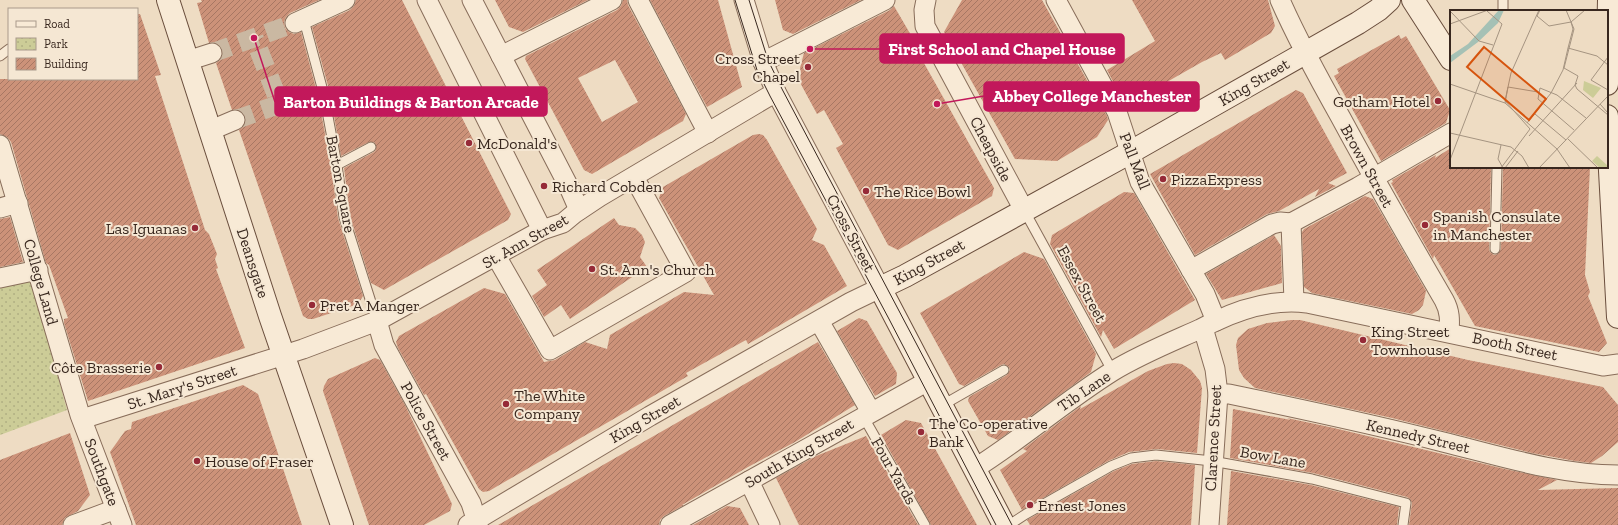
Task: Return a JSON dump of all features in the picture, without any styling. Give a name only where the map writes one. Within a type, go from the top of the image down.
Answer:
[{"type":"street","name":"Deansgate","points":[[168,0],[209,131],[283,355],[342,525]]},
{"type":"street","name":"Barton Square","points":[[300,22],[345,0]]},
{"type":"street","points":[[428,0],[542,230]]},
{"type":"street","points":[[472,0],[569,187],[579,210]]},
{"type":"street","points":[[501,56],[612,0]]},
{"type":"street","points":[[638,0],[708,133]]},
{"type":"street","name":"Cross Street","points":[[744,0],[763,62],[776,92],[1004,525]]},
{"type":"street","points":[[763,62],[885,0]]},
{"type":"street","name":"Cheapside","points":[[926,0],[924,10],[925,26],[1024,210]]},
{"type":"street","name":"Pall Mall","points":[[1056,0],[1117,112],[1129,153],[1140,182],[1205,294],[1210,325]]},
{"type":"street","name":"Brown Street","points":[[1280,0],[1304,53],[1444,300],[1449,311],[1449,332]]},
{"type":"street","name":"King Street","points":[[474,523],[650,416],[851,302],[905,276],[1129,153],[1358,23],[1378,10],[1389,0]]},
{"type":"street","points":[[1414,0],[1450,57]]},
{"type":"street","points":[[1608,42],[1609,0]]},
{"type":"street","points":[[188,61],[212,53]]},
{"type":"street","name":"St. Ann Street","points":[[283,355],[323,342],[377,321],[542,230],[563,223],[579,210],[776,92]]},
{"type":"street","points":[[209,131],[235,120]]},
{"type":"street","points":[[1191,270],[1272,224],[1280,222],[1291,223],[1358,187],[1450,134]]},
{"type":"street","points":[[1608,137],[1616,309],[1618,317]]},
{"type":"street","name":"College Land","points":[[0,145],[82,419]]},
{"type":"street","points":[[496,256],[550,350],[596,324],[686,272],[634,177]]},
{"type":"street","points":[[0,208],[18,203]]},
{"type":"street","points":[[1291,223],[1294,301]]},
{"type":"street","points":[[0,278],[38,270]]},
{"type":"street","name":"Booth Street","points":[[1210,325],[1257,306],[1294,301],[1449,332],[1603,366],[1618,364]]},
{"type":"street","name":"Police Street","points":[[377,321],[384,345],[471,502],[474,523]]},
{"type":"street","name":"Four Yards","points":[[819,321],[867,414]]},
{"type":"street","name":"Tib Lane","points":[[974,469],[1113,372],[1139,356],[1210,325]]},
{"type":"street","name":"Clarence Street","points":[[1209,525],[1212,461],[1218,394],[1210,325]]},
{"type":"street","name":"St. Mary's Street","points":[[82,419],[283,355]]},
{"type":"street","name":"South King Street","points":[[670,525],[928,381]]},
{"type":"street","name":"Kennedy Street","points":[[1218,394],[1229,394],[1388,428],[1562,470],[1600,475],[1618,475]]},
{"type":"street","name":"Southgate","points":[[82,419],[119,517]]},
{"type":"street","points":[[749,481],[770,525]]},
{"type":"street","points":[[73,525],[119,517]]},
{"type":"lane","name":"Barton Square","points":[[300,22],[324,95],[337,165],[344,217],[377,321]]},
{"type":"lane","points":[[0,56],[8,50]]},
{"type":"lane","points":[[337,165],[371,148]]},
{"type":"lane","points":[[1495,249],[1497,168]]},
{"type":"lane","name":"Essex Street","points":[[1024,210],[1113,372]]},
{"type":"lane","points":[[941,406],[1004,370]]},
{"type":"lane","name":"Four Yards","points":[[867,414],[926,525]]},
{"type":"lane","name":"Bow Lane","points":[[1009,525],[1105,470],[1131,458],[1156,455],[1212,461],[1312,479],[1406,503],[1403,525]]},
{"type":"green space","points":[[31,277],[67,410],[0,435],[0,284]]},
{"type":"building","points":[[201,0],[319,0],[290,13],[284,22],[285,28],[289,32],[294,34],[301,32],[318,96],[331,166],[338,218],[363,296],[358,304],[313,319],[308,319],[303,316],[239,130],[246,122],[245,116],[237,109],[232,110],[216,63],[223,56],[223,50],[214,42],[209,43],[197,3],[202,2]]},
{"type":"building","points":[[356,0],[402,0],[511,214],[508,220],[384,290],[371,283],[350,216],[344,168],[374,152],[376,150],[376,145],[374,142],[369,142],[341,156],[330,93],[312,27],[350,10],[354,6]]},
{"type":"building","points":[[495,0],[588,0],[523,32],[509,27]]},
{"type":"building","points":[[623,0],[627,0],[628,5],[686,114],[683,121],[592,174],[584,170],[525,59],[526,56],[617,10],[621,6]],"holes":[[[615,60],[638,102],[602,122],[578,78]]]},
{"type":"building","points":[[650,0],[718,0],[742,87],[707,107]]},
{"type":"building","points":[[775,0],[861,0],[793,34],[783,30]]},
{"type":"building","points":[[962,0],[1042,0],[1107,116],[1108,120],[1097,137],[1057,161],[1015,159],[944,32]]},
{"type":"building","points":[[1132,0],[1268,0],[1275,26],[1271,33],[1225,60],[1221,53],[1202,62],[1130,103],[1124,93],[1121,97],[1107,70],[1155,41]]},
{"type":"building","points":[[894,6],[922,54],[920,56],[994,188],[992,196],[898,250],[888,245],[836,148],[843,144],[824,110],[817,114],[797,77],[801,74],[800,68],[804,53],[890,10]]},
{"type":"building","points":[[138,14],[140,14],[161,75],[155,76],[205,230],[209,234],[217,254],[215,259],[218,268],[216,269],[245,348],[88,401],[64,323],[64,319],[68,318],[49,265],[46,263],[11,142],[7,137],[0,134],[0,79],[138,80]]},
{"type":"building","points":[[1399,35],[1401,39],[1406,36],[1450,110],[1446,123],[1381,161],[1334,76],[1339,73],[1337,69]]},
{"type":"building","points":[[1296,90],[1303,93],[1347,173],[1328,183],[1336,186],[1315,197],[1319,189],[1279,211],[1267,214],[1195,255],[1150,174]]},
{"type":"building","points":[[753,135],[763,135],[767,140],[817,229],[812,240],[824,245],[847,286],[748,344],[746,340],[686,373],[688,376],[489,491],[483,492],[479,489],[426,394],[424,395],[398,348],[396,342],[399,336],[484,288],[505,294],[544,362],[555,360],[585,342],[607,349],[610,335],[684,292],[714,295],[659,198],[663,187]]},
{"type":"building","points":[[1450,149],[1450,168],[1491,168],[1489,249],[1494,255],[1498,254],[1501,249],[1503,168],[1590,168],[1585,275],[1590,292],[1588,296],[1607,343],[1599,352],[1475,326],[1434,255],[1433,259],[1391,183],[1393,182],[1392,180],[1436,155],[1435,158]]},
{"type":"building","points":[[1124,192],[1134,193],[1195,300],[1114,349],[1103,330],[1101,337],[1050,244],[1052,235]]},
{"type":"building","points":[[1365,196],[1373,199],[1426,291],[1423,305],[1419,310],[1412,314],[1312,293],[1304,287],[1302,232],[1304,229]]},
{"type":"building","points":[[10,217],[23,262],[0,267],[0,219]]},
{"type":"building","name":"St. Ann's Church","points":[[614,218],[619,225],[635,228],[642,235],[645,242],[640,257],[647,267],[570,319],[561,305],[544,317],[532,296],[547,285],[537,270]]},
{"type":"building","points":[[1274,235],[1281,246],[1282,283],[1222,300],[1206,274]]},
{"type":"building","points":[[1024,252],[1044,259],[1096,354],[1091,372],[998,440],[988,436],[968,401],[969,397],[1007,375],[1010,370],[1009,367],[1004,364],[1001,365],[964,386],[959,384],[920,313]]},
{"type":"building","points":[[859,318],[867,321],[897,373],[896,384],[875,396],[837,331]]},
{"type":"building","points":[[1300,320],[1468,360],[1603,387],[1618,405],[1618,442],[1602,456],[1591,463],[1575,461],[1532,453],[1392,418],[1255,388],[1244,378],[1239,370],[1236,345],[1238,338],[1248,329],[1267,323]]},
{"type":"building","points":[[818,342],[855,405],[795,442],[748,467],[664,516],[660,520],[659,525],[498,525]]},
{"type":"building","points":[[375,358],[380,360],[405,405],[452,504],[450,511],[424,525],[369,525],[323,391],[328,379]]},
{"type":"building","points":[[1174,363],[1182,364],[1191,370],[1200,381],[1202,388],[1197,453],[1157,449],[1129,452],[1108,461],[1022,510],[1000,470],[1027,451],[1023,449],[1081,406],[1080,409],[1148,371]]},
{"type":"building","name":"House of Fraser","points":[[243,385],[258,394],[302,525],[136,525],[110,452],[125,431],[131,429],[132,422]]},
{"type":"building","points":[[1233,409],[1334,428],[1557,480],[1538,490],[1618,488],[1618,525],[1409,525],[1412,503],[1407,497],[1313,473],[1230,458]]},
{"type":"building","points":[[906,420],[921,423],[977,525],[931,525],[881,435]]},
{"type":"building","points":[[70,433],[90,495],[78,511],[65,518],[62,525],[0,525],[0,460]]},
{"type":"building","points":[[866,436],[918,525],[799,525],[776,478],[816,456]]},
{"type":"building","points":[[1156,461],[1195,465],[1191,525],[1030,525],[1027,520],[1114,471],[1132,464]]},
{"type":"building","points":[[1231,471],[1311,485],[1399,507],[1397,525],[1227,525]]},
{"type":"building","points":[[727,506],[740,508],[749,525],[693,525]]},
{"type":"tunnel","points":[[212,53],[295,23]]},
{"type":"tunnel","points":[[235,120],[280,104],[254,38]]},
{"type":"tram line","points":[[735,0],[757,70],[996,525]]},
{"type":"tram line","points":[[749,0],[768,60],[782,89],[1012,525]]},
{"type":"place","name":"Barton Buildings & Barton Arcade","points":[[254,38]]},
{"type":"place","name":"First School and Chapel House","points":[[810,49]]},
{"type":"place","name":"Cross Street Chapel","points":[[808,67]]},
{"type":"place","name":"Gotham Hotel","points":[[1438,101]]},
{"type":"place","name":"Abbey College Manchester","points":[[937,104]]},
{"type":"place","name":"McDonald's","points":[[469,143]]},
{"type":"place","name":"PizzaExpress","points":[[1163,179]]},
{"type":"place","name":"Richard Cobden","points":[[544,186]]},
{"type":"place","name":"The Rice Bowl","points":[[866,191]]},
{"type":"place","name":"Spanish Consulate in Manchester","points":[[1425,225]]},
{"type":"place","name":"Las Iguanas","points":[[195,228]]},
{"type":"place","name":"St. Ann's Church","points":[[592,269]]},
{"type":"place","name":"Pret A Manger","points":[[312,305]]},
{"type":"place","name":"King Street Townhouse","points":[[1363,340]]},
{"type":"place","name":"Côte Brasserie","points":[[159,367]]},
{"type":"place","name":"The White Company","points":[[506,404]]},
{"type":"place","name":"The Co-operative Bank","points":[[921,432]]},
{"type":"place","name":"House of Fraser","points":[[197,461]]},
{"type":"place","name":"Ernest Jones","points":[[1030,505]]}]
